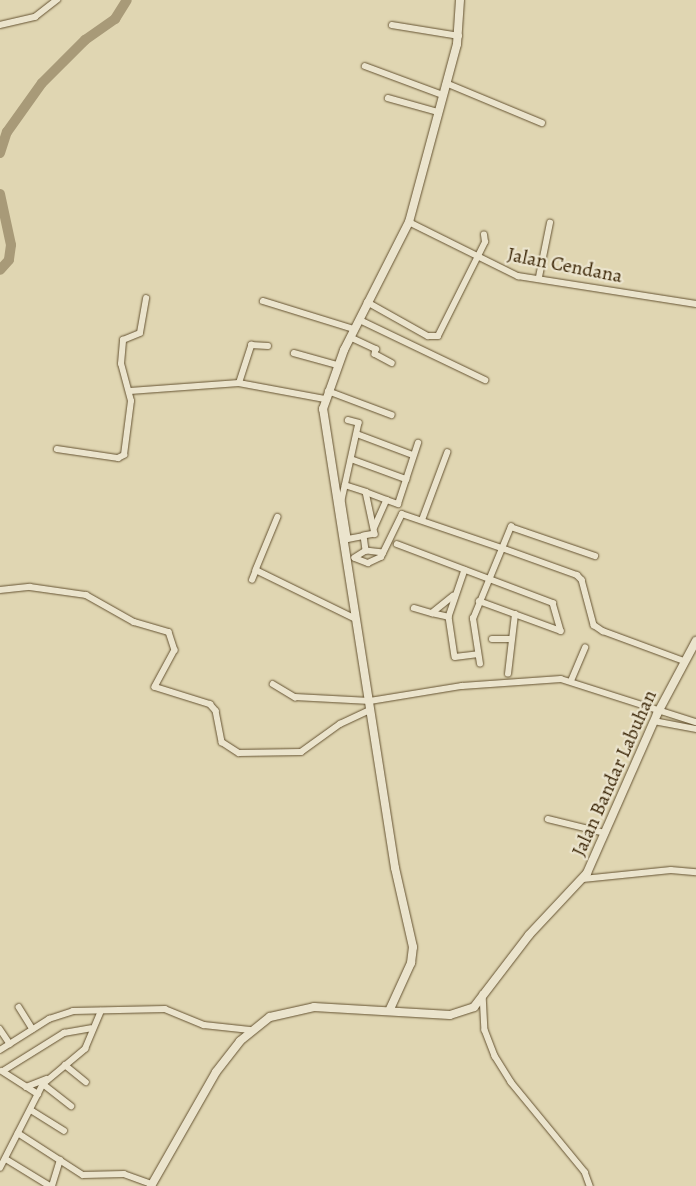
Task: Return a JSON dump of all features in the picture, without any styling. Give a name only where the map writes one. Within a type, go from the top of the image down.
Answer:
[{"type":"street","points":[[0,25],[36,17],[57,0]]},
{"type":"street","points":[[390,1009],[411,963],[413,948],[370,710],[324,436],[326,395],[350,337],[409,222],[459,36],[460,0]]},
{"type":"street","points":[[392,25],[459,36]]},
{"type":"street","points":[[365,66],[443,95]]},
{"type":"street","points":[[446,83],[542,123]]},
{"type":"street","points":[[388,98],[438,112]]},
{"type":"street","name":"Jalan Cendana","points":[[409,222],[476,258],[518,276],[539,277],[696,304]]},
{"type":"street","points":[[539,277],[550,223]]},
{"type":"street","points":[[367,302],[428,336],[438,336],[485,242],[484,235]]},
{"type":"street","points":[[57,450],[123,456],[130,390],[121,364],[123,340],[140,333],[146,299]]},
{"type":"street","points":[[263,301],[354,329]]},
{"type":"street","points":[[360,320],[485,380]]},
{"type":"street","points":[[350,337],[376,349],[375,354],[392,363]]},
{"type":"street","points":[[239,383],[251,346],[268,346]]},
{"type":"street","points":[[294,353],[337,366]]},
{"type":"street","points":[[130,390],[239,383],[326,395],[392,415]]},
{"type":"street","points":[[348,420],[359,423],[342,500],[348,539],[375,534],[366,492]]},
{"type":"street","points":[[357,434],[413,455]]},
{"type":"street","points":[[346,485],[398,504],[418,443]]},
{"type":"street","points":[[422,520],[447,453]]},
{"type":"street","points":[[351,459],[406,479]]},
{"type":"street","points":[[375,527],[387,500]]},
{"type":"street","points":[[345,559],[356,558],[375,562],[383,553],[402,514],[577,575],[582,580],[594,625],[603,631],[684,660]]},
{"type":"street","points":[[252,580],[278,517]]},
{"type":"street","points":[[480,664],[473,619],[510,527],[595,556]]},
{"type":"street","points":[[364,536],[366,551]]},
{"type":"street","points":[[397,544],[552,603],[561,631],[479,601]]},
{"type":"street","points":[[356,558],[366,551],[383,553]]},
{"type":"street","points":[[256,570],[356,619]]},
{"type":"street","points":[[465,570],[454,596],[449,617],[455,657],[478,654]]},
{"type":"street","points":[[0,590],[30,587],[86,596],[134,622],[169,632],[175,650],[155,687],[210,704],[222,742],[239,753],[301,752],[340,724],[370,710]]},
{"type":"street","points":[[432,613],[454,596]]},
{"type":"street","points":[[414,608],[449,617]]},
{"type":"street","points":[[508,674],[510,639],[515,614]]},
{"type":"street","points":[[492,639],[510,639]]},
{"type":"street","name":"Jalan Bandar Labuhan","points":[[151,1185],[216,1072],[250,1030],[270,1017],[300,1008],[390,1009],[460,1014],[474,1008],[529,935],[583,879],[658,712],[696,640]]},
{"type":"street","points":[[571,681],[586,648]]},
{"type":"street","points":[[273,684],[295,697],[370,701],[462,686],[571,681],[658,712],[696,729]]},
{"type":"street","points":[[654,721],[696,722]]},
{"type":"street","points":[[548,819],[605,833]]},
{"type":"street","points":[[583,879],[670,870],[696,872]]},
{"type":"street","points":[[483,994],[485,1030],[495,1056],[516,1089],[585,1172],[590,1186]]},
{"type":"street","points":[[19,1007],[33,1029]]},
{"type":"street","points":[[0,1050],[62,1013],[165,1009],[204,1025],[250,1030]]},
{"type":"street","points":[[0,1168],[45,1082],[85,1049],[91,1028],[101,1011]]},
{"type":"street","points":[[38,1094],[2,1070],[64,1033],[91,1028]]},
{"type":"street","points":[[0,1029],[10,1044]]},
{"type":"street","points":[[65,1065],[86,1082]]},
{"type":"street","points":[[26,1087],[45,1082]]},
{"type":"street","points":[[45,1082],[71,1106]]},
{"type":"street","points":[[31,1110],[64,1131]]},
{"type":"street","points":[[18,1133],[88,1176],[124,1174],[151,1185]]},
{"type":"street","points":[[6,1159],[51,1186],[60,1160]]},
{"type":"waterway","points":[[0,153],[7,132],[42,83],[85,40],[115,19],[127,0]]},
{"type":"waterway","points":[[0,194],[11,245],[9,260],[0,270]]}]
